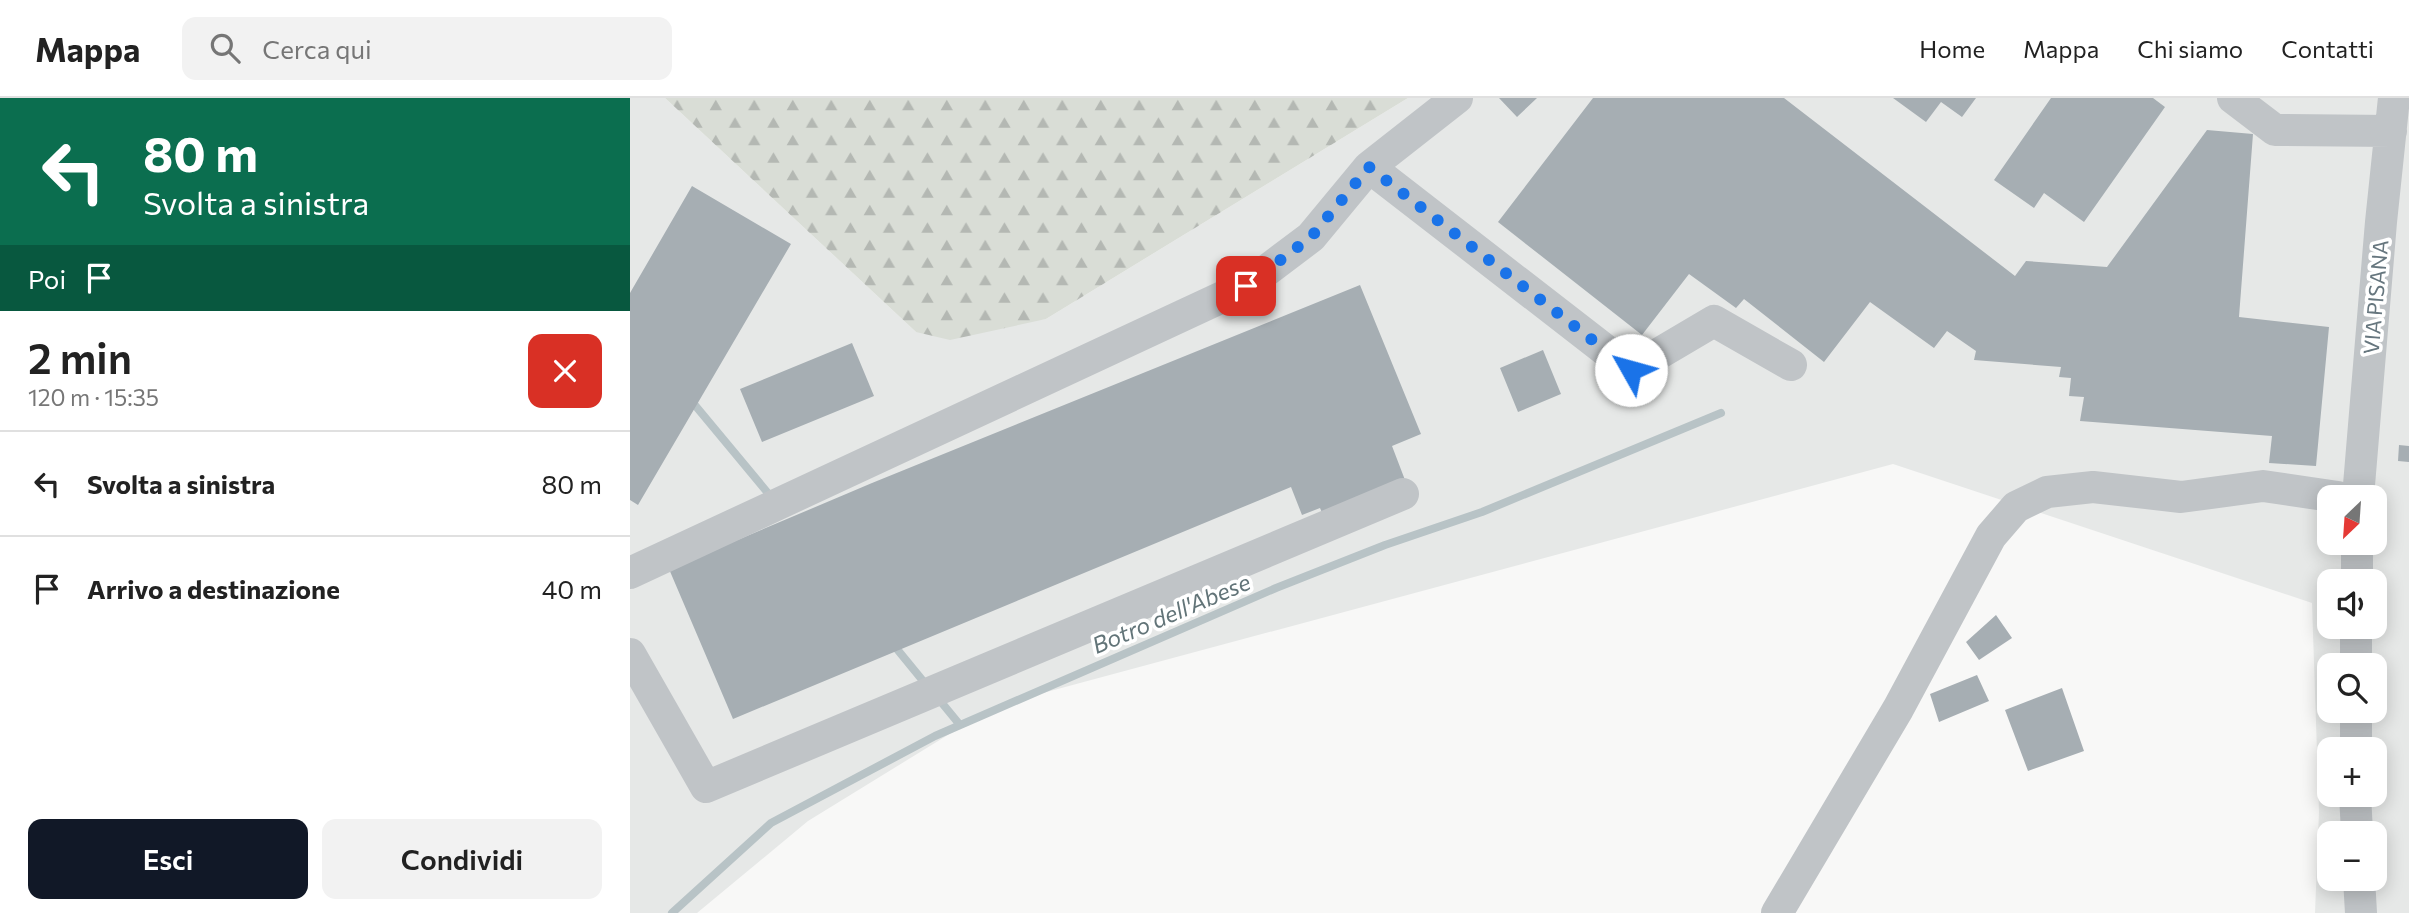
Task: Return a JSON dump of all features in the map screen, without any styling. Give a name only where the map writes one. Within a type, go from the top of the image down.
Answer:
[{"type":"street","points":[[630,573],[1246,286],[1311,237],[1369,167],[1457,98]]},
{"type":"street","points":[[2233,98],[2275,130],[2391,131]]},
{"type":"street","name":"VIA PISANA","points":[[2359,485],[2394,98]]},
{"type":"street","points":[[1369,167],[1631,370],[1714,321],[1791,365]]},
{"type":"street","points":[[1777,913],[1898,709],[1991,536],[2016,507],[2047,492],[2093,487],[2181,497],[2263,486],[2317,494]]},
{"type":"street","points":[[630,654],[706,788],[1403,494]]},
{"type":"street","points":[[2360,891],[2361,913]]},
{"type":"shaded area","points":[[630,98],[665,98],[916,332],[1046,319],[1408,98],[2409,98],[2409,913],[2315,913],[2317,862],[2317,891],[2387,891],[2387,821],[2319,821],[2319,807],[2387,807],[2387,737],[2317,737],[2317,752],[2312,603],[1893,464],[995,706],[808,821],[697,913],[630,913]]},
{"type":"green space","points":[[665,98],[1408,98],[1046,319],[950,340],[916,332]]},
{"type":"building","points":[[1499,98],[1537,98],[1517,117]]},
{"type":"building","points":[[1593,98],[1784,98],[2015,276],[2026,261],[2107,267],[2207,130],[2253,134],[2239,317],[2329,327],[2316,466],[2269,463],[2272,436],[2080,421],[2084,397],[2069,396],[2071,378],[2059,377],[2061,367],[1974,360],[1976,351],[1947,331],[1934,348],[1870,302],[1824,362],[1744,299],[1736,308],[1689,274],[1642,335],[1498,222]]},
{"type":"building","points":[[1893,98],[1976,98],[1962,117],[1941,102],[1926,122]]},
{"type":"building","points":[[2051,98],[2153,98],[2165,107],[2084,222],[2044,193],[2034,208],[1994,180]]},
{"type":"building","points":[[692,186],[791,244],[638,505],[630,500],[630,293]]},
{"type":"building","points":[[1360,285],[1421,434],[1392,446],[1405,480],[1324,517],[1320,508],[1302,515],[1291,487],[733,719],[669,569],[872,483]]},
{"type":"building","points":[[852,343],[874,396],[762,442],[740,389]]},
{"type":"building","points":[[1543,350],[1561,394],[1518,412],[1500,368]]},
{"type":"building","points":[[2399,445],[2409,446],[2409,462],[2398,461]]},
{"type":"building","points":[[1996,615],[2012,638],[1979,660],[1966,642]]},
{"type":"building","points":[[1977,675],[1989,701],[1939,722],[1930,694]]},
{"type":"building","points":[[2062,688],[2084,751],[2028,771],[2005,710]]},
{"type":"waterway","points":[[689,398],[772,498]]},
{"type":"waterway","name":"Botro dell'Abese","points":[[672,913],[771,823],[935,736],[1276,588],[1385,545],[1482,512],[1721,413]]},
{"type":"waterway","points":[[892,643],[928,687]]},
{"type":"waterway","points":[[937,697],[960,725]]},
{"type":"route","points":[[1246,286],[1311,237],[1369,167],[1631,370]]}]
